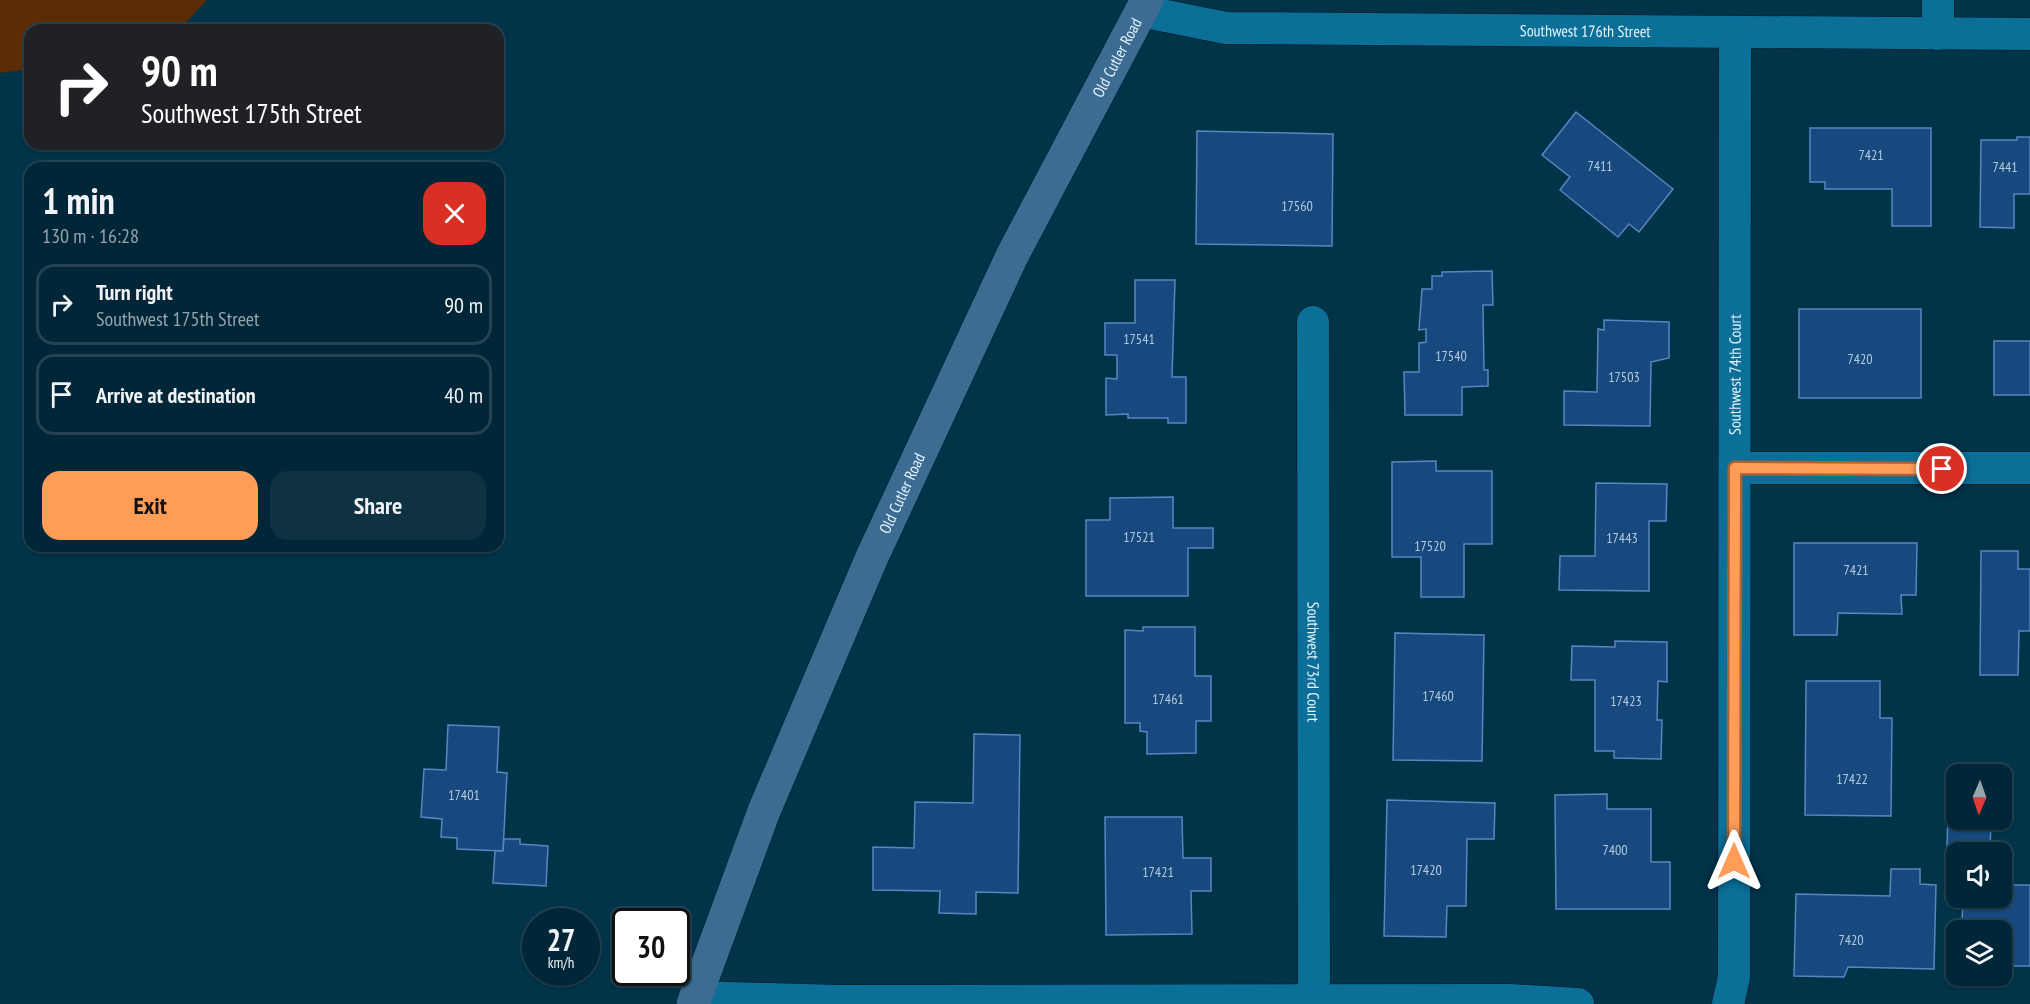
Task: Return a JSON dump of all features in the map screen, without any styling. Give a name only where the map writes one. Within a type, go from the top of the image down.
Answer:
[{"type":"main road","name":"Old Cutler Road","points":[[694,1000],[764,812],[872,556],[1012,256],[1144,6]]},
{"type":"street","points":[[1938,0],[1938,34]]},
{"type":"street","name":"Southwest 176th Street","points":[[1144,6],[1226,28],[2030,34]]},
{"type":"street","name":"Southwest 74th Court","points":[[1728,1004],[1734,977],[1735,33]]},
{"type":"street","name":"Southwest 73rd Court","points":[[1313,322],[1314,1002]]},
{"type":"street","points":[[1735,468],[2030,468]]},
{"type":"street","points":[[694,1000],[1578,1004]]},
{"type":"shaded area","points":[[0,0],[207,0],[185,24],[24,24],[24,70],[0,73]]},
{"type":"building","points":[[1576,112],[1673,189],[1639,232],[1629,224],[1618,237],[1560,190],[1570,177],[1542,155]]},
{"type":"building","points":[[1810,128],[1931,128],[1931,226],[1892,226],[1892,189],[1825,189],[1825,182],[1810,182]]},
{"type":"building","points":[[1197,131],[1333,134],[1332,246],[1196,244]]},
{"type":"building","points":[[2017,137],[2030,137],[2030,194],[2014,194],[2014,228],[1980,227],[1981,140],[2017,140]]},
{"type":"building","points":[[1492,271],[1493,305],[1483,305],[1484,370],[1488,370],[1488,386],[1462,387],[1462,415],[1405,415],[1404,372],[1419,372],[1419,343],[1426,342],[1426,329],[1419,330],[1422,289],[1432,289],[1432,276],[1442,276],[1442,272]]},
{"type":"building","points":[[1135,280],[1175,280],[1172,377],[1186,377],[1186,423],[1168,423],[1168,418],[1128,418],[1128,414],[1106,415],[1106,378],[1117,379],[1117,355],[1105,355],[1105,323],[1135,323]]},
{"type":"building","points":[[1799,309],[1921,309],[1921,398],[1799,398]]},
{"type":"building","points":[[1604,320],[1669,322],[1669,358],[1651,362],[1650,426],[1564,425],[1564,391],[1597,392],[1598,329],[1604,330]]},
{"type":"building","points":[[1994,341],[2030,341],[2030,395],[1994,395]]},
{"type":"building","points":[[1436,461],[1436,471],[1492,471],[1492,544],[1464,544],[1464,597],[1421,597],[1421,557],[1392,557],[1392,462]]},
{"type":"building","points":[[1596,483],[1667,484],[1666,521],[1649,521],[1649,591],[1559,590],[1560,556],[1595,556]]},
{"type":"building","points":[[1173,497],[1173,528],[1213,528],[1213,548],[1188,548],[1188,596],[1086,596],[1086,520],[1110,520],[1110,498]]},
{"type":"building","points":[[1794,543],[1917,543],[1916,595],[1901,595],[1902,614],[1838,613],[1837,635],[1794,635]]},
{"type":"building","points":[[1981,551],[2018,551],[2018,569],[2030,569],[2030,631],[2019,631],[2018,675],[1980,675]]},
{"type":"building","points":[[1143,627],[1195,627],[1195,676],[1211,676],[1211,721],[1196,721],[1196,753],[1147,754],[1147,732],[1140,731],[1140,723],[1125,723],[1125,630],[1143,631]]},
{"type":"building","points":[[1395,633],[1484,635],[1482,761],[1393,760]]},
{"type":"building","points":[[1615,641],[1667,642],[1667,682],[1658,681],[1657,720],[1662,720],[1661,759],[1614,758],[1614,751],[1595,751],[1595,680],[1571,680],[1572,646],[1615,647]]},
{"type":"building","points":[[1806,681],[1880,681],[1880,718],[1892,718],[1891,816],[1805,815]]},
{"type":"building","points":[[448,725],[499,727],[497,772],[507,773],[503,851],[457,849],[457,838],[441,837],[442,819],[421,817],[424,769],[446,770]]},
{"type":"building","points":[[974,734],[1020,735],[1018,893],[976,892],[976,914],[939,913],[940,891],[873,890],[873,847],[914,848],[915,802],[973,803]]},
{"type":"building","points":[[1607,794],[1607,809],[1651,809],[1651,862],[1670,862],[1670,909],[1556,909],[1555,795]]},
{"type":"building","points":[[1387,800],[1495,803],[1494,839],[1467,839],[1466,906],[1447,906],[1446,937],[1384,936]]},
{"type":"building","points":[[1105,817],[1182,817],[1183,858],[1211,858],[1211,891],[1191,891],[1192,934],[1106,935]]},
{"type":"building","points":[[1947,830],[1991,830],[1990,842],[1947,842]]},
{"type":"building","points":[[504,839],[520,839],[520,844],[548,846],[546,886],[493,883],[495,851],[503,851]]},
{"type":"building","points":[[1891,869],[1920,869],[1920,884],[1936,885],[1934,969],[1848,967],[1844,977],[1794,976],[1796,894],[1890,896]]},
{"type":"building","points":[[2012,885],[2030,885],[2030,966],[2012,966],[2012,920],[1962,920],[1963,908],[2012,908]]},
{"type":"route","points":[[1734,861],[1735,468],[1942,469]]}]
